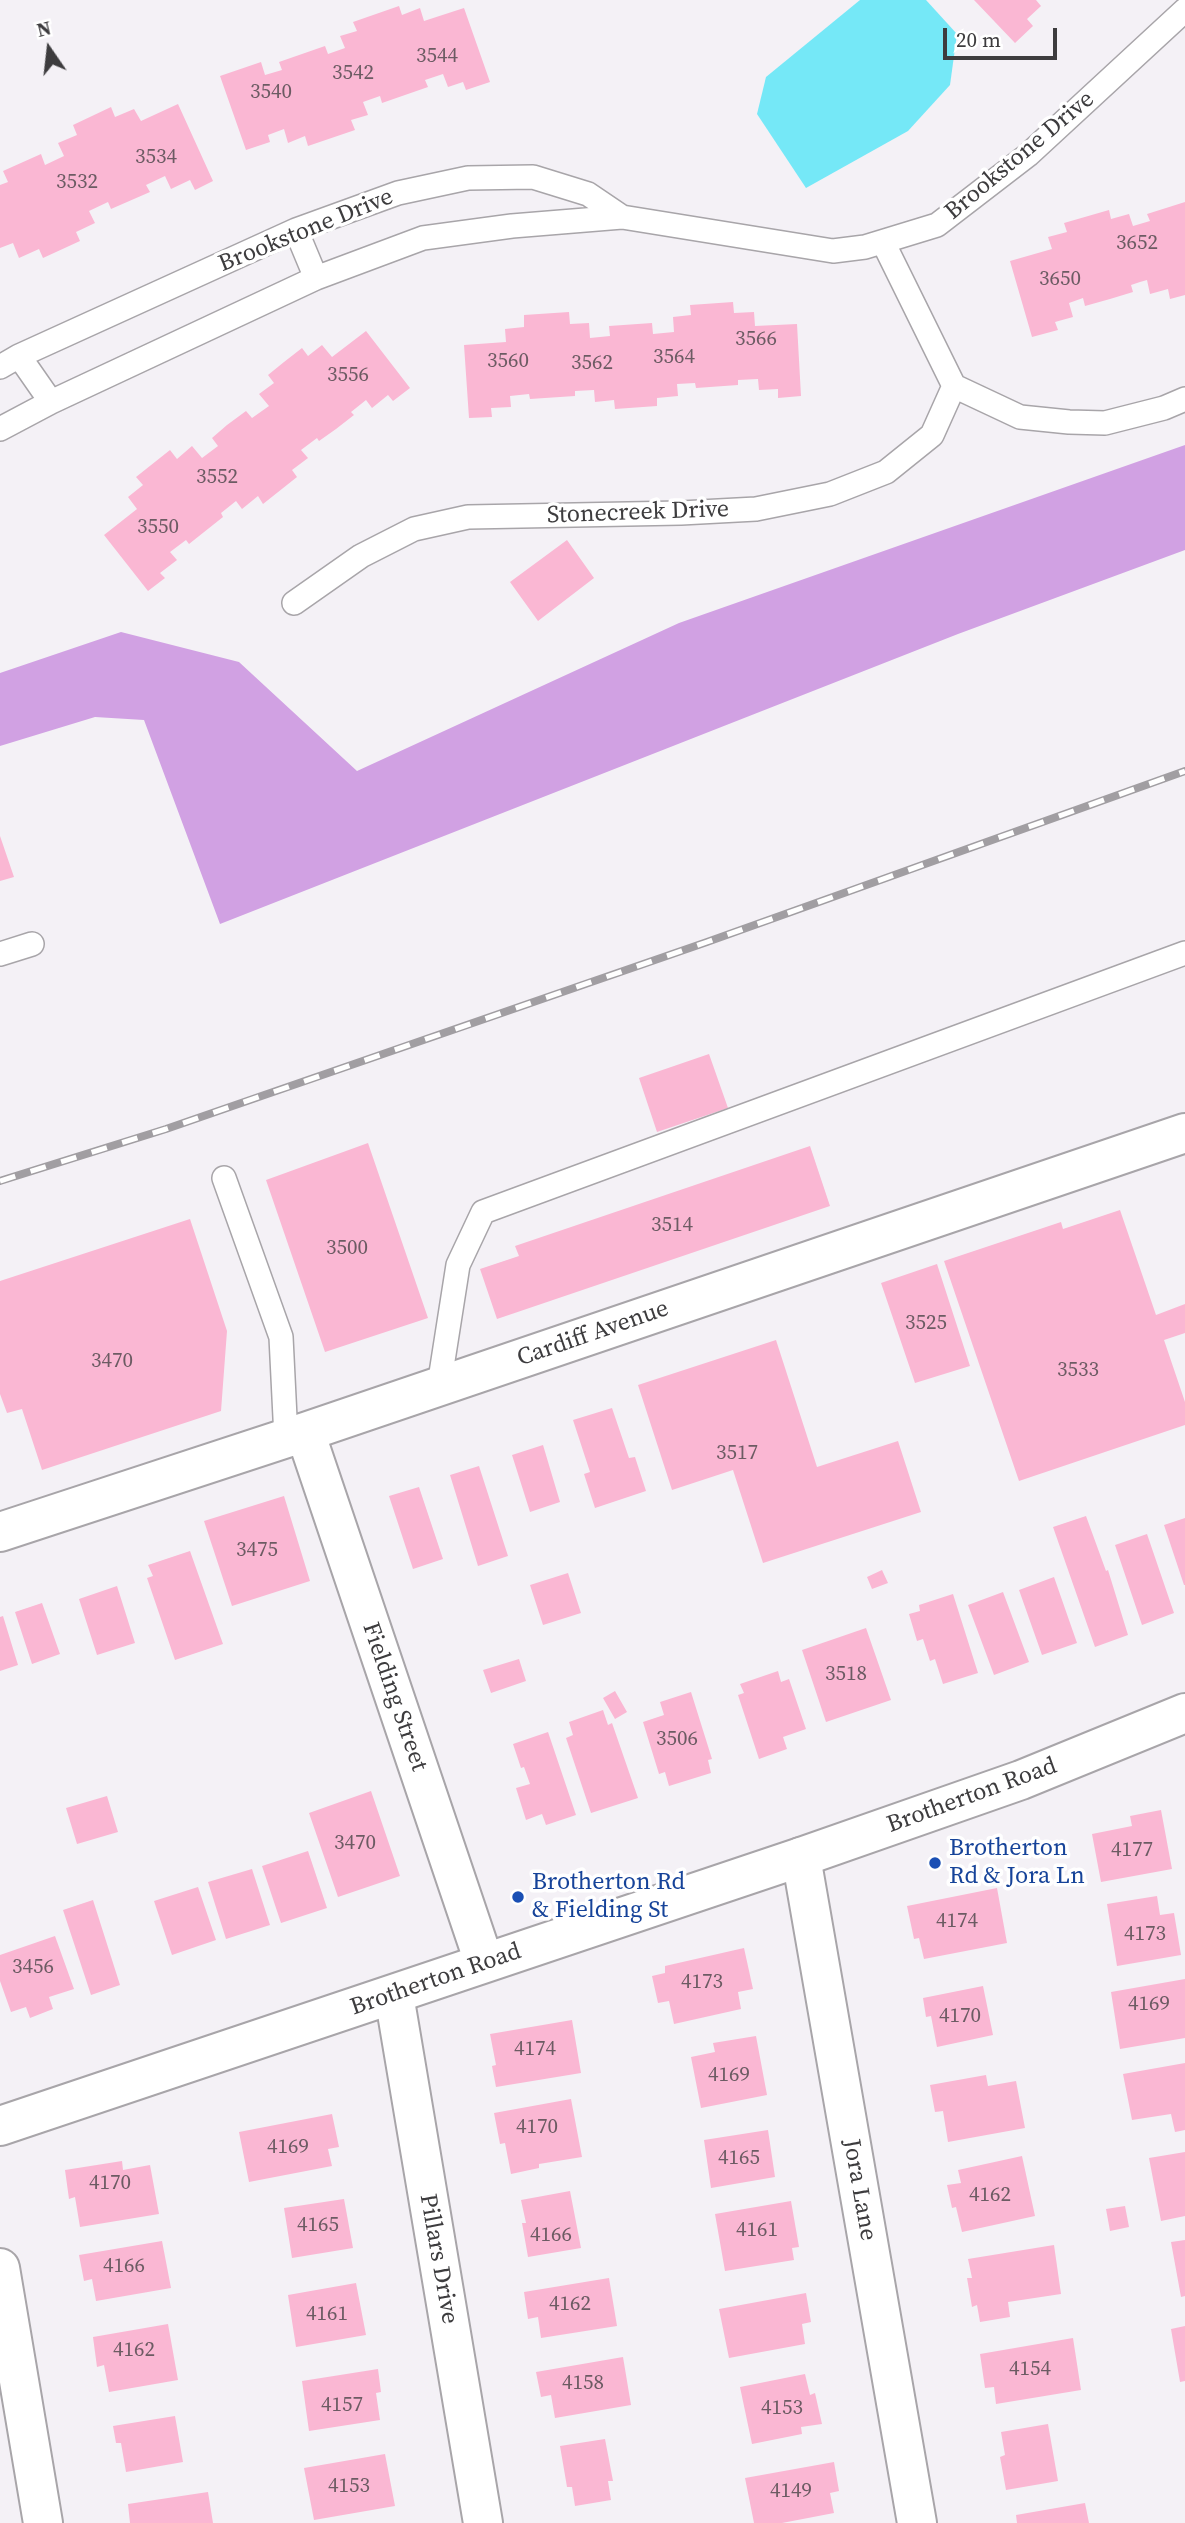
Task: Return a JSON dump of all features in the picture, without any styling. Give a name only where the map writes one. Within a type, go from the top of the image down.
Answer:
[{"type":"street","name":"Cardiff Avenue","points":[[0,1532],[295,1435],[1185,1133]]},
{"type":"street","name":"Fielding Street","points":[[295,1435],[484,1962]]},
{"type":"street","name":"Brotherton Road","points":[[0,2126],[801,1857],[1021,1780],[1185,1713]]},
{"type":"street","name":"Jora Lane","points":[[801,1857],[917,2523]]},
{"type":"street","name":"Pillars Drive","points":[[394,1995],[483,2523]]},
{"type":"street","points":[[0,2268],[43,2523]]},
{"type":"lane","name":"Brookstone Drive","points":[[0,429],[51,402],[316,278],[423,238],[512,226],[622,218],[833,251],[865,247],[937,225],[1028,155],[1185,10]]},
{"type":"lane","name":"Brookstone Drive","points":[[9,362],[296,230],[398,193],[468,178],[533,177],[588,194],[622,218]]},
{"type":"lane","points":[[296,230],[316,278]]},
{"type":"lane","points":[[883,242],[954,386],[1020,417],[1069,422],[1105,423],[1185,400]]},
{"type":"lane","points":[[9,362],[51,402]]},
{"type":"lane","name":"Stonecreek Drive","points":[[294,603],[361,556],[414,529],[468,517],[756,509],[830,494],[886,472],[932,435],[954,386]]},
{"type":"lane","points":[[0,954],[32,944]]},
{"type":"lane","points":[[439,1386],[458,1265],[483,1212],[1185,953]]},
{"type":"lane","points":[[224,1178],[281,1337],[295,1435]]},
{"type":"shaded area","points":[[1185,445],[1185,550],[958,634],[220,924],[144,720],[95,717],[0,746],[0,673],[121,632],[239,662],[357,771],[679,623]]},
{"type":"water","points":[[860,0],[926,0],[957,34],[950,85],[908,131],[806,188],[757,114],[766,77]]},
{"type":"building","points":[[974,0],[1036,0],[1041,6],[1027,19],[1033,26],[1015,43]]},
{"type":"building","points":[[399,6],[402,15],[420,8],[424,21],[464,8],[490,82],[466,90],[463,82],[448,87],[443,74],[425,80],[428,87],[382,103],[380,96],[363,102],[368,115],[351,120],[355,130],[308,146],[305,136],[288,143],[284,129],[268,135],[270,142],[246,150],[220,76],[261,62],[265,75],[282,70],[279,62],[325,46],[328,54],[345,48],[340,36],[357,31],[353,22]]},
{"type":"building","points":[[178,104],[213,181],[195,190],[190,180],[171,189],[165,176],[146,185],[150,192],[111,209],[108,202],[89,211],[95,223],[76,232],[80,241],[43,258],[39,249],[19,258],[13,243],[0,248],[0,185],[8,182],[3,171],[41,154],[45,165],[64,156],[58,143],[77,135],[73,125],[111,107],[115,117],[134,109],[141,121]]},
{"type":"building","points":[[1185,202],[1185,295],[1170,299],[1168,289],[1150,294],[1147,280],[1131,285],[1133,292],[1110,299],[1085,306],[1083,298],[1069,303],[1073,317],[1055,322],[1058,330],[1032,337],[1010,261],[1052,249],[1048,237],[1067,232],[1064,223],[1109,210],[1111,219],[1129,214],[1133,226],[1150,221],[1147,214]]},
{"type":"building","points":[[733,302],[734,313],[754,312],[755,326],[797,324],[801,396],[778,398],[778,389],[759,390],[758,379],[738,380],[738,385],[696,388],[695,383],[677,384],[678,396],[657,398],[657,406],[615,409],[614,400],[595,402],[594,390],[575,391],[575,396],[530,399],[529,394],[510,396],[511,407],[491,408],[492,417],[469,418],[464,345],[506,342],[505,329],[524,327],[524,315],[569,312],[570,324],[589,323],[590,338],[610,336],[609,326],[652,323],[653,334],[674,332],[673,317],[691,315],[690,305]]},
{"type":"building","points":[[366,331],[410,388],[393,401],[388,395],[372,408],[366,400],[351,412],[354,415],[336,429],[301,450],[308,458],[292,470],[297,477],[263,504],[258,496],[242,509],[236,501],[221,513],[223,517],[189,544],[186,540],[170,552],[177,560],[160,573],[165,578],[148,591],[104,535],[137,509],[128,497],[143,485],[136,477],[170,450],[177,459],[192,446],[202,458],[218,446],[212,438],[227,425],[246,411],[252,418],[269,406],[259,394],[274,383],[268,375],[302,348],[308,356],[322,345],[332,357]]},
{"type":"building","points":[[567,540],[594,578],[538,621],[510,582]]},
{"type":"building","points":[[0,836],[14,877],[0,881]]},
{"type":"building","points":[[709,1054],[728,1108],[657,1132],[639,1078]]},
{"type":"building","points":[[368,1143],[428,1318],[325,1352],[266,1180]]},
{"type":"building","points":[[810,1146],[830,1206],[497,1319],[480,1269],[519,1256],[515,1246]]},
{"type":"building","points":[[1120,1210],[1156,1315],[1185,1304],[1185,1333],[1164,1340],[1185,1402],[1185,1425],[1019,1481],[944,1261],[1061,1222],[1063,1229]]},
{"type":"building","points":[[190,1219],[227,1331],[221,1411],[42,1470],[22,1409],[7,1413],[0,1394],[0,1281]]},
{"type":"building","points":[[937,1264],[970,1366],[915,1383],[881,1283]]},
{"type":"building","points":[[776,1340],[817,1467],[898,1441],[921,1512],[763,1563],[733,1470],[672,1490],[638,1385]]},
{"type":"building","points":[[612,1408],[629,1458],[635,1457],[646,1491],[595,1508],[584,1474],[590,1472],[573,1420]]},
{"type":"building","points":[[543,1445],[560,1502],[530,1512],[512,1455]]},
{"type":"building","points":[[479,1466],[508,1556],[478,1566],[450,1475]]},
{"type":"building","points":[[419,1487],[443,1559],[413,1569],[389,1496]]},
{"type":"building","points":[[284,1496],[310,1581],[232,1606],[204,1521]]},
{"type":"building","points":[[1086,1516],[1106,1571],[1108,1570],[1128,1635],[1095,1647],[1053,1527]]},
{"type":"building","points":[[1185,1518],[1185,1585],[1184,1585],[1164,1525]]},
{"type":"building","points":[[1147,1534],[1174,1613],[1142,1625],[1115,1545]]},
{"type":"building","points":[[190,1551],[223,1644],[175,1660],[147,1578],[153,1576],[148,1565]]},
{"type":"building","points":[[882,1570],[888,1583],[872,1589],[867,1577]]},
{"type":"building","points":[[568,1573],[581,1613],[543,1625],[530,1585]]},
{"type":"building","points":[[1054,1577],[1077,1643],[1042,1655],[1019,1590]]},
{"type":"building","points":[[117,1586],[135,1643],[97,1655],[79,1599]]},
{"type":"building","points":[[1003,1592],[1029,1662],[994,1675],[968,1605]]},
{"type":"building","points":[[953,1594],[978,1673],[943,1684],[935,1659],[930,1661],[923,1639],[917,1641],[909,1614],[920,1611],[919,1605]]},
{"type":"building","points":[[42,1603],[60,1654],[32,1664],[15,1612]]},
{"type":"building","points":[[3,1616],[18,1665],[0,1671],[0,1617]]},
{"type":"building","points":[[866,1628],[891,1700],[826,1722],[802,1650]]},
{"type":"building","points":[[519,1659],[526,1681],[491,1693],[483,1670]]},
{"type":"building","points":[[778,1671],[781,1682],[789,1679],[806,1729],[783,1737],[787,1749],[759,1759],[738,1695],[744,1693],[740,1684]]},
{"type":"building","points":[[615,1691],[627,1712],[615,1719],[603,1698]]},
{"type":"building","points":[[691,1692],[712,1759],[708,1760],[711,1773],[669,1786],[665,1772],[659,1774],[643,1722],[664,1715],[660,1702]]},
{"type":"building","points":[[603,1710],[608,1725],[612,1723],[638,1798],[591,1813],[566,1738],[573,1735],[569,1722]]},
{"type":"building","points":[[548,1732],[576,1815],[546,1825],[542,1814],[526,1820],[516,1788],[530,1784],[513,1744]]},
{"type":"building","points":[[371,1791],[400,1876],[338,1897],[309,1813]]},
{"type":"building","points":[[107,1796],[118,1832],[77,1844],[66,1808]]},
{"type":"building","points":[[1161,1810],[1172,1869],[1101,1882],[1092,1834],[1132,1826],[1130,1816]]},
{"type":"building","points":[[308,1851],[327,1908],[281,1923],[262,1866]]},
{"type":"building","points":[[252,1869],[270,1925],[226,1939],[208,1882]]},
{"type":"building","points":[[198,1887],[216,1940],[172,1955],[154,1901]]},
{"type":"building","points":[[997,1888],[1007,1943],[924,1959],[919,1938],[914,1939],[907,1906]]},
{"type":"building","points":[[1157,1896],[1160,1915],[1174,1913],[1181,1955],[1117,1966],[1107,1904]]},
{"type":"building","points":[[93,1900],[120,1985],[91,1995],[63,1910]]},
{"type":"building","points":[[55,1936],[74,1989],[49,1997],[53,2009],[30,2018],[26,2007],[11,2012],[0,1981],[0,1955]]},
{"type":"building","points":[[744,1948],[753,1989],[738,1992],[741,2009],[674,2024],[669,2001],[658,2003],[652,1976],[665,1973],[665,1966]]},
{"type":"building","points":[[1185,1979],[1185,2038],[1120,2049],[1111,1992]]},
{"type":"building","points":[[983,1986],[993,2035],[937,2047],[931,2016],[926,2017],[923,1998]]},
{"type":"building","points":[[572,2020],[581,2073],[496,2087],[492,2066],[496,2065],[490,2034]]},
{"type":"building","points":[[756,2036],[767,2095],[701,2108],[691,2057],[715,2052],[713,2043]]},
{"type":"building","points":[[1185,2063],[1185,2130],[1175,2132],[1171,2114],[1132,2120],[1123,2074]]},
{"type":"building","points":[[986,2075],[988,2086],[1016,2081],[1025,2128],[948,2142],[943,2111],[935,2112],[930,2085]]},
{"type":"building","points":[[571,2099],[582,2157],[539,2164],[539,2168],[511,2174],[505,2143],[500,2144],[494,2113]]},
{"type":"building","points":[[332,2114],[339,2147],[328,2149],[332,2166],[249,2182],[239,2132]]},
{"type":"building","points":[[768,2130],[775,2177],[711,2188],[704,2140]]},
{"type":"building","points":[[1185,2152],[1185,2216],[1161,2221],[1149,2158]]},
{"type":"building","points":[[1022,2156],[1035,2216],[962,2232],[956,2207],[952,2208],[947,2185],[961,2183],[958,2170]]},
{"type":"building","points":[[122,2161],[123,2170],[150,2165],[159,2214],[80,2227],[75,2197],[69,2199],[65,2170]]},
{"type":"building","points":[[570,2191],[581,2248],[528,2257],[522,2223],[526,2223],[521,2200]]},
{"type":"building","points":[[344,2199],[353,2248],[292,2258],[284,2208]]},
{"type":"building","points":[[791,2201],[799,2247],[792,2248],[794,2260],[725,2271],[715,2214]]},
{"type":"building","points":[[1125,2206],[1129,2227],[1110,2231],[1106,2209]]},
{"type":"building","points":[[1185,2240],[1185,2296],[1181,2297],[1171,2242]]},
{"type":"building","points":[[162,2241],[171,2288],[96,2301],[92,2279],[84,2281],[79,2255]]},
{"type":"building","points":[[1054,2245],[1061,2294],[1008,2302],[1010,2317],[980,2322],[977,2305],[972,2307],[967,2278],[972,2278],[968,2259]]},
{"type":"building","points":[[609,2278],[617,2326],[541,2338],[538,2317],[528,2319],[524,2292]]},
{"type":"building","points":[[356,2283],[366,2335],[296,2347],[288,2295]]},
{"type":"building","points":[[806,2293],[811,2322],[802,2324],[805,2344],[729,2358],[719,2309]]},
{"type":"building","points":[[168,2324],[178,2380],[109,2392],[104,2365],[97,2367],[93,2337]]},
{"type":"building","points":[[1185,2326],[1185,2381],[1180,2382],[1171,2329]]},
{"type":"building","points":[[1073,2338],[1081,2390],[996,2404],[994,2387],[985,2388],[980,2354]]},
{"type":"building","points":[[623,2357],[631,2405],[555,2418],[551,2395],[541,2397],[536,2372]]},
{"type":"building","points":[[378,2369],[381,2392],[376,2393],[380,2420],[309,2431],[302,2381]]},
{"type":"building","points":[[805,2374],[810,2395],[815,2393],[822,2424],[801,2427],[802,2434],[752,2444],[740,2387]]},
{"type":"building","points":[[175,2416],[183,2462],[126,2472],[121,2443],[116,2443],[113,2426]]},
{"type":"building","points":[[1048,2424],[1058,2481],[1006,2490],[1000,2457],[1005,2455],[1001,2432]]},
{"type":"building","points":[[605,2439],[613,2481],[608,2481],[611,2500],[575,2506],[572,2487],[567,2487],[560,2446]]},
{"type":"building","points":[[385,2454],[395,2506],[314,2520],[304,2468]]},
{"type":"building","points":[[834,2462],[839,2491],[830,2493],[834,2513],[782,2523],[754,2523],[745,2478]]},
{"type":"building","points":[[208,2492],[213,2523],[130,2523],[128,2504]]},
{"type":"building","points":[[1085,2503],[1089,2523],[1017,2523],[1016,2515]]},
{"type":"railway","points":[[0,1181],[166,1129],[707,942],[1185,771]]},
{"type":"place","name":"Brotherton Rd & Jora Ln","points":[[935,1863]]},
{"type":"place","name":"Brotherton Rd & Fielding St","points":[[518,1897]]}]
